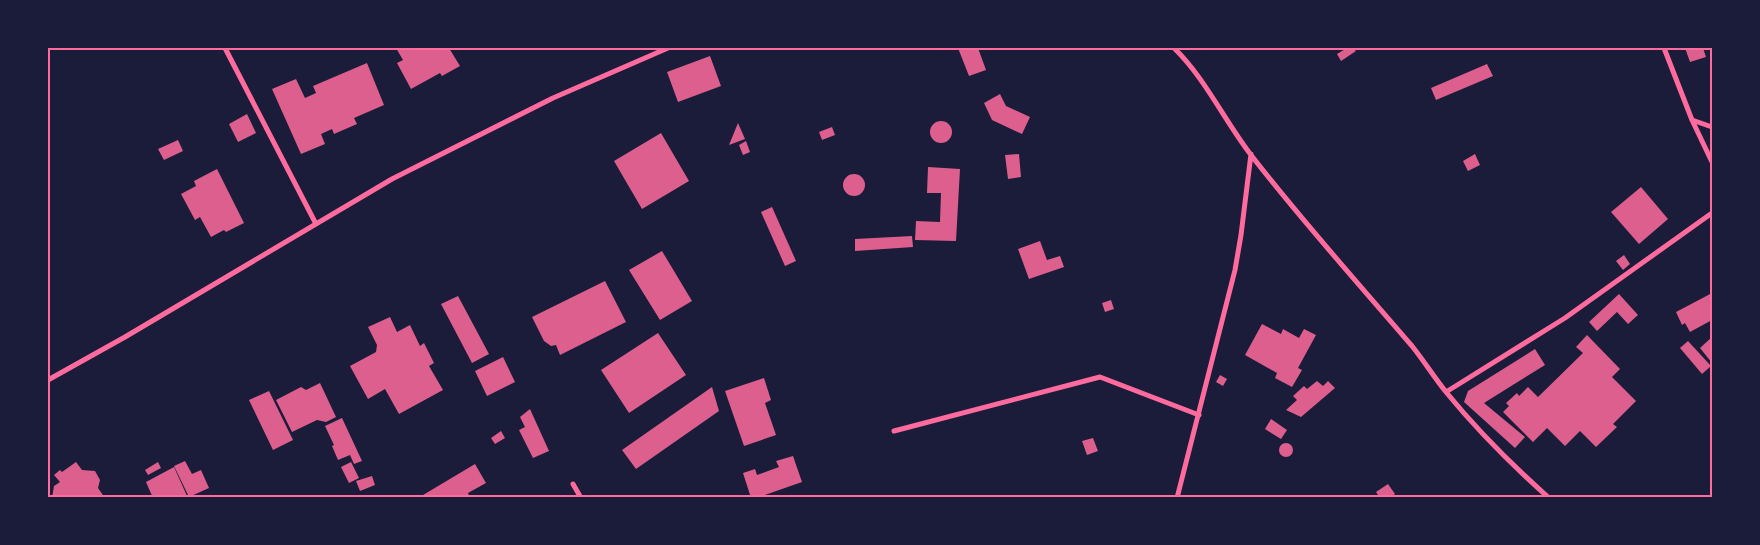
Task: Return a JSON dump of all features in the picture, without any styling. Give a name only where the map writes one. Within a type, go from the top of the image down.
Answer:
[{"type":"street","points":[[224,48],[316,224]]},
{"type":"street","points":[[48,380],[125,337],[392,179],[544,102],[668,48]]},
{"type":"street","points":[[1174,48],[1191,65],[1208,93],[1251,154],[1350,275],[1414,348],[1446,392],[1510,464],[1549,498]]},
{"type":"street","points":[[1664,48],[1692,120],[1712,162]]},
{"type":"street","points":[[1692,120],[1712,127]]},
{"type":"street","points":[[1177,498],[1235,270],[1251,154]]},
{"type":"street","points":[[1446,392],[1565,318],[1712,212]]},
{"type":"street","points":[[894,431],[1100,377],[1199,414]]},
{"type":"street","points":[[573,484],[581,498]]},
{"type":"building","points":[[396,48],[449,48],[460,66],[442,76],[440,73],[411,89],[397,63],[403,60]]},
{"type":"building","points":[[958,48],[978,48],[986,70],[969,76]]},
{"type":"building","points":[[1347,48],[1353,48],[1356,51],[1341,61],[1337,54]]},
{"type":"building","points":[[1685,48],[1703,48],[1706,57],[1690,62]]},
{"type":"building","points":[[710,56],[721,86],[678,102],[667,72]]},
{"type":"building","points":[[367,63],[384,105],[354,118],[357,124],[334,134],[332,129],[321,134],[325,144],[301,154],[272,89],[296,79],[305,98],[316,93],[313,86]]},
{"type":"building","points":[[1487,64],[1493,76],[1436,100],[1431,88]]},
{"type":"building","points":[[1000,94],[1006,106],[1030,117],[1022,134],[992,120],[984,103]]},
{"type":"building","points":[[247,114],[256,133],[238,142],[229,124]]},
{"type":"building","points":[[941,121],[949,124],[952,132],[949,140],[941,143],[933,140],[930,132],[933,124]]},
{"type":"building","points":[[738,123],[745,139],[729,145]]},
{"type":"building","points":[[832,127],[835,135],[822,140],[819,132]]},
{"type":"building","points":[[661,133],[689,181],[642,209],[614,161]]},
{"type":"building","points":[[178,140],[183,151],[164,160],[158,149]]},
{"type":"building","points":[[746,141],[750,152],[743,155],[739,145]]},
{"type":"building","points":[[1019,154],[1021,177],[1008,179],[1005,155]]},
{"type":"building","points":[[1475,154],[1480,165],[1468,171],[1463,161]]},
{"type":"building","points":[[928,167],[960,169],[956,241],[915,240],[916,221],[940,222],[941,193],[927,193]]},
{"type":"building","points":[[217,169],[244,223],[211,237],[200,217],[195,220],[181,194],[196,186],[194,181]]},
{"type":"building","points":[[854,174],[864,181],[865,185],[858,195],[854,196],[844,189],[843,185],[850,175]]},
{"type":"building","points":[[1641,187],[1668,219],[1639,244],[1611,212]]},
{"type":"building","points":[[772,207],[796,261],[785,266],[761,212]]},
{"type":"building","points":[[912,236],[913,247],[855,251],[855,239]]},
{"type":"building","points":[[1040,241],[1047,260],[1060,256],[1064,267],[1029,279],[1018,249]]},
{"type":"building","points":[[662,251],[692,301],[660,320],[629,270]]},
{"type":"building","points":[[1624,255],[1630,264],[1623,270],[1616,261]]},
{"type":"building","points":[[605,281],[626,322],[560,355],[556,345],[551,346],[544,341],[532,317]]},
{"type":"building","points":[[1712,293],[1712,320],[1690,332],[1685,323],[1682,325],[1676,312]]},
{"type":"building","points":[[1619,294],[1638,315],[1628,324],[1617,312],[1597,331],[1589,322]]},
{"type":"building","points":[[458,296],[489,354],[472,363],[441,304]]},
{"type":"building","points":[[1111,300],[1114,309],[1105,312],[1102,303]]},
{"type":"building","points":[[390,317],[397,332],[410,325],[420,346],[424,343],[434,363],[429,366],[443,390],[399,414],[385,389],[368,399],[350,366],[376,352],[377,345],[368,327]]},
{"type":"building","points":[[1262,324],[1281,334],[1283,329],[1299,338],[1304,329],[1316,335],[1298,368],[1302,370],[1292,387],[1275,378],[1277,373],[1245,355]]},
{"type":"building","points":[[658,333],[686,375],[629,413],[601,370]]},
{"type":"building","points":[[1587,335],[1620,369],[1612,377],[1636,401],[1613,424],[1617,427],[1596,447],[1580,431],[1565,446],[1547,428],[1533,442],[1503,412],[1509,406],[1506,403],[1517,393],[1519,396],[1528,387],[1538,397],[1583,353],[1576,347]]},
{"type":"building","points":[[1712,337],[1712,363],[1700,348]]},
{"type":"building","points":[[1688,341],[1711,366],[1702,374],[1680,348]]},
{"type":"building","points":[[1535,349],[1545,365],[1484,403],[1525,437],[1515,448],[1464,402],[1468,391]]},
{"type":"building","points":[[503,357],[515,382],[487,396],[475,371]]},
{"type":"building","points":[[1220,375],[1227,379],[1223,386],[1216,382]]},
{"type":"building","points":[[764,378],[771,400],[765,403],[776,435],[744,446],[725,391]]},
{"type":"building","points":[[1317,381],[1323,386],[1328,381],[1335,388],[1301,417],[1286,410],[1297,400],[1293,396],[1304,386],[1307,389]]},
{"type":"building","points":[[320,383],[336,417],[326,422],[317,420],[292,432],[276,400],[301,387],[306,390]]},
{"type":"building","points":[[712,387],[719,411],[636,469],[622,450]]},
{"type":"building","points":[[269,391],[293,440],[273,450],[249,400]]},
{"type":"building","points":[[530,409],[549,451],[533,458],[519,430],[525,427],[520,417]]},
{"type":"building","points":[[342,418],[362,461],[354,464],[350,455],[338,460],[332,446],[334,445],[325,426]]},
{"type":"building","points":[[1271,419],[1287,430],[1281,439],[1265,429]]},
{"type":"building","points":[[501,431],[505,438],[495,444],[491,438]]},
{"type":"building","points":[[1093,438],[1098,451],[1087,455],[1082,441]]},
{"type":"building","points":[[1286,443],[1291,445],[1293,450],[1291,455],[1286,457],[1281,455],[1279,450],[1281,445]]},
{"type":"building","points":[[793,456],[802,482],[751,498],[743,473],[755,469],[757,475],[779,467],[776,461]]},
{"type":"building","points":[[185,461],[192,474],[201,470],[209,488],[189,497],[174,466]]},
{"type":"building","points":[[76,462],[82,470],[95,471],[100,480],[98,488],[105,498],[52,498],[54,486],[60,482],[54,475]]},
{"type":"building","points":[[158,462],[161,468],[148,475],[145,470]]},
{"type":"building","points":[[351,462],[359,478],[349,483],[341,467]]},
{"type":"building","points":[[475,464],[486,483],[468,493],[470,498],[418,498]]},
{"type":"building","points":[[174,467],[188,498],[153,498],[146,482]]},
{"type":"building","points":[[372,476],[375,485],[360,491],[356,481]]},
{"type":"building","points":[[1388,484],[1395,494],[1390,498],[1380,498],[1376,492]]}]
